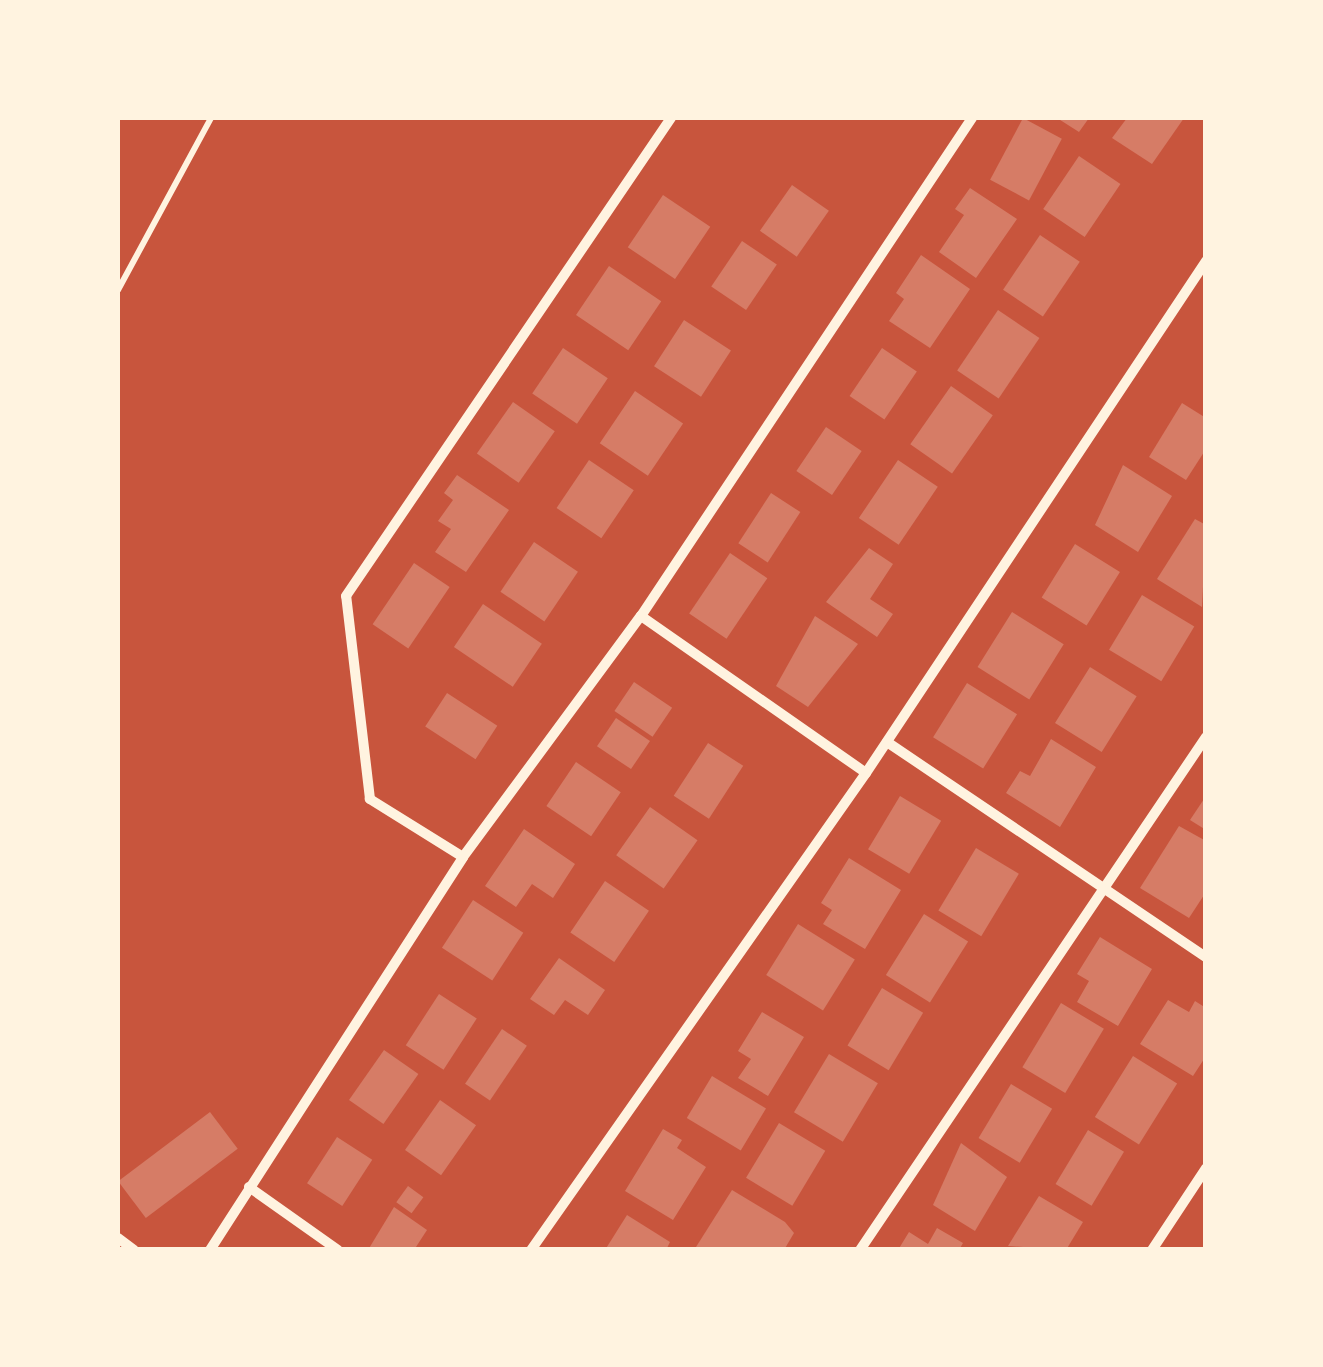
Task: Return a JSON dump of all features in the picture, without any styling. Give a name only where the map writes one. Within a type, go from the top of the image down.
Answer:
[{"type":"street","points":[[462,857],[370,799],[346,596],[670,118]]},
{"type":"street","points":[[210,1250],[462,857],[642,616],[972,118]]},
{"type":"street","points":[[531,1250],[866,773],[1206,261]]},
{"type":"street","points":[[642,616],[866,773]]},
{"type":"street","points":[[860,1250],[1206,737]]},
{"type":"street","points":[[887,742],[1206,956]]},
{"type":"street","points":[[1152,1250],[1206,1168]]},
{"type":"street","points":[[249,1187],[338,1250]]},
{"type":"street","points":[[118,1238],[134,1250]]},
{"type":"path","points":[[118,290],[210,118]]},
{"type":"building","points":[[1023,118],[1062,139],[1029,200],[990,180]]},
{"type":"building","points":[[1057,118],[1089,118],[1079,132]]},
{"type":"building","points":[[1127,118],[1184,118],[1152,164],[1112,138]]},
{"type":"building","points":[[1079,156],[1120,184],[1085,237],[1043,209]]},
{"type":"building","points":[[792,185],[829,211],[797,257],[760,231]]},
{"type":"building","points":[[970,188],[1017,219],[976,278],[939,252],[964,215],[955,209]]},
{"type":"building","points":[[663,195],[710,227],[675,279],[628,247]]},
{"type":"building","points":[[1040,235],[1080,262],[1043,317],[1003,290]]},
{"type":"building","points":[[742,241],[777,264],[746,310],[711,287]]},
{"type":"building","points":[[921,255],[970,289],[930,348],[889,321],[904,299],[896,293]]},
{"type":"building","points":[[609,266],[661,301],[628,350],[576,315]]},
{"type":"building","points":[[998,310],[1039,338],[999,398],[957,371]]},
{"type":"building","points":[[684,320],[731,350],[701,397],[654,366]]},
{"type":"building","points":[[563,348],[608,378],[577,424],[532,394]]},
{"type":"building","points":[[882,348],[917,371],[884,420],[850,396]]},
{"type":"building","points":[[951,386],[993,415],[952,473],[910,444]]},
{"type":"building","points":[[635,391],[683,423],[648,476],[600,443]]},
{"type":"building","points":[[513,402],[555,431],[519,483],[477,454]]},
{"type":"building","points":[[1182,403],[1206,418],[1206,449],[1186,480],[1149,457]]},
{"type":"building","points":[[826,427],[862,451],[832,495],[796,471]]},
{"type":"building","points":[[589,460],[634,490],[601,538],[557,508]]},
{"type":"building","points":[[898,460],[938,487],[899,545],[859,518]]},
{"type":"building","points":[[1123,465],[1172,496],[1138,552],[1095,525]]},
{"type":"building","points":[[457,475],[509,510],[466,572],[435,552],[451,529],[438,521],[453,500],[444,493]]},
{"type":"building","points":[[771,493],[800,512],[768,562],[738,543]]},
{"type":"building","points":[[1195,519],[1206,525],[1202,607],[1157,579]]},
{"type":"building","points":[[534,542],[578,572],[544,621],[500,592]]},
{"type":"building","points":[[1075,544],[1120,572],[1087,626],[1042,597]]},
{"type":"building","points":[[869,548],[893,564],[870,599],[893,614],[877,637],[826,602]]},
{"type":"building","points":[[730,553],[767,578],[726,639],[689,614]]},
{"type":"building","points":[[414,563],[450,587],[408,648],[373,624]]},
{"type":"building","points":[[1142,595],[1194,626],[1161,681],[1109,650]]},
{"type":"building","points":[[483,604],[542,644],[513,687],[454,647]]},
{"type":"building","points":[[1012,612],[1064,644],[1029,699],[978,667]]},
{"type":"building","points":[[815,616],[858,644],[808,707],[776,686]]},
{"type":"building","points":[[1090,667],[1137,696],[1102,752],[1055,723]]},
{"type":"building","points":[[634,682],[672,708],[653,737],[614,711]]},
{"type":"building","points":[[967,683],[1017,714],[983,769],[933,737]]},
{"type":"building","points":[[447,693],[497,726],[476,759],[425,727]]},
{"type":"building","points":[[616,718],[650,741],[631,769],[597,746]]},
{"type":"building","points":[[1051,739],[1096,767],[1060,827],[1006,793],[1020,771],[1030,776]]},
{"type":"building","points":[[708,743],[743,766],[709,819],[674,796]]},
{"type":"building","points":[[576,762],[621,792],[591,836],[546,806]]},
{"type":"building","points":[[900,796],[941,821],[909,874],[868,849]]},
{"type":"building","points":[[1206,796],[1206,830],[1190,820]]},
{"type":"building","points":[[650,807],[698,840],[664,889],[616,855]]},
{"type":"building","points":[[1179,826],[1206,841],[1206,892],[1189,918],[1140,888]]},
{"type":"building","points":[[524,829],[575,864],[553,898],[532,884],[516,907],[485,886]]},
{"type":"building","points":[[976,848],[1019,874],[981,936],[938,911]]},
{"type":"building","points":[[849,858],[901,890],[865,949],[823,924],[832,910],[821,903]]},
{"type":"building","points":[[605,881],[649,911],[614,962],[570,932]]},
{"type":"building","points":[[473,900],[523,933],[492,980],[442,948]]},
{"type":"building","points":[[924,914],[968,942],[930,1003],[886,975]]},
{"type":"building","points":[[798,924],[855,960],[823,1010],[766,975]]},
{"type":"building","points":[[1100,937],[1152,969],[1118,1026],[1077,1002],[1089,981],[1077,974]]},
{"type":"building","points":[[559,958],[605,990],[588,1015],[565,1000],[554,1015],[530,999]]},
{"type":"building","points":[[882,988],[923,1013],[889,1070],[847,1045]]},
{"type":"building","points":[[439,994],[477,1019],[444,1070],[406,1045]]},
{"type":"building","points":[[1168,1000],[1189,1012],[1195,1001],[1206,1008],[1206,1056],[1193,1076],[1140,1044]]},
{"type":"building","points":[[1061,1003],[1104,1029],[1065,1093],[1022,1067]]},
{"type":"building","points":[[762,1012],[804,1037],[768,1096],[738,1078],[751,1059],[738,1051]]},
{"type":"building","points":[[502,1029],[527,1046],[490,1100],[465,1084]]},
{"type":"building","points":[[384,1050],[418,1074],[383,1124],[349,1100]]},
{"type":"building","points":[[829,1054],[878,1083],[843,1142],[794,1112]]},
{"type":"building","points":[[1133,1056],[1177,1084],[1139,1145],[1095,1117]]},
{"type":"building","points":[[712,1076],[766,1108],[741,1150],[687,1118]]},
{"type":"building","points":[[1011,1084],[1052,1109],[1020,1163],[979,1138]]},
{"type":"building","points":[[440,1100],[476,1125],[441,1175],[405,1150]]},
{"type":"building","points":[[210,1112],[238,1149],[146,1218],[118,1181]]},
{"type":"building","points":[[779,1123],[825,1151],[792,1206],[746,1178]]},
{"type":"building","points":[[663,1129],[682,1140],[677,1148],[706,1167],[673,1220],[625,1191]]},
{"type":"building","points":[[1088,1130],[1124,1152],[1092,1206],[1056,1184]]},
{"type":"building","points":[[337,1137],[372,1160],[342,1206],[307,1183]]},
{"type":"building","points":[[961,1143],[1007,1177],[975,1231],[933,1205]]},
{"type":"building","points":[[408,1186],[423,1197],[412,1213],[396,1202]]},
{"type":"building","points":[[732,1190],[785,1222],[794,1233],[784,1250],[696,1247]]},
{"type":"building","points":[[1039,1196],[1083,1222],[1066,1250],[1008,1246]]},
{"type":"building","points":[[394,1207],[427,1230],[414,1250],[368,1250]]},
{"type":"building","points":[[627,1215],[670,1242],[666,1250],[605,1250]]},
{"type":"building","points":[[937,1228],[963,1243],[959,1250],[898,1250],[909,1232],[928,1244]]}]
